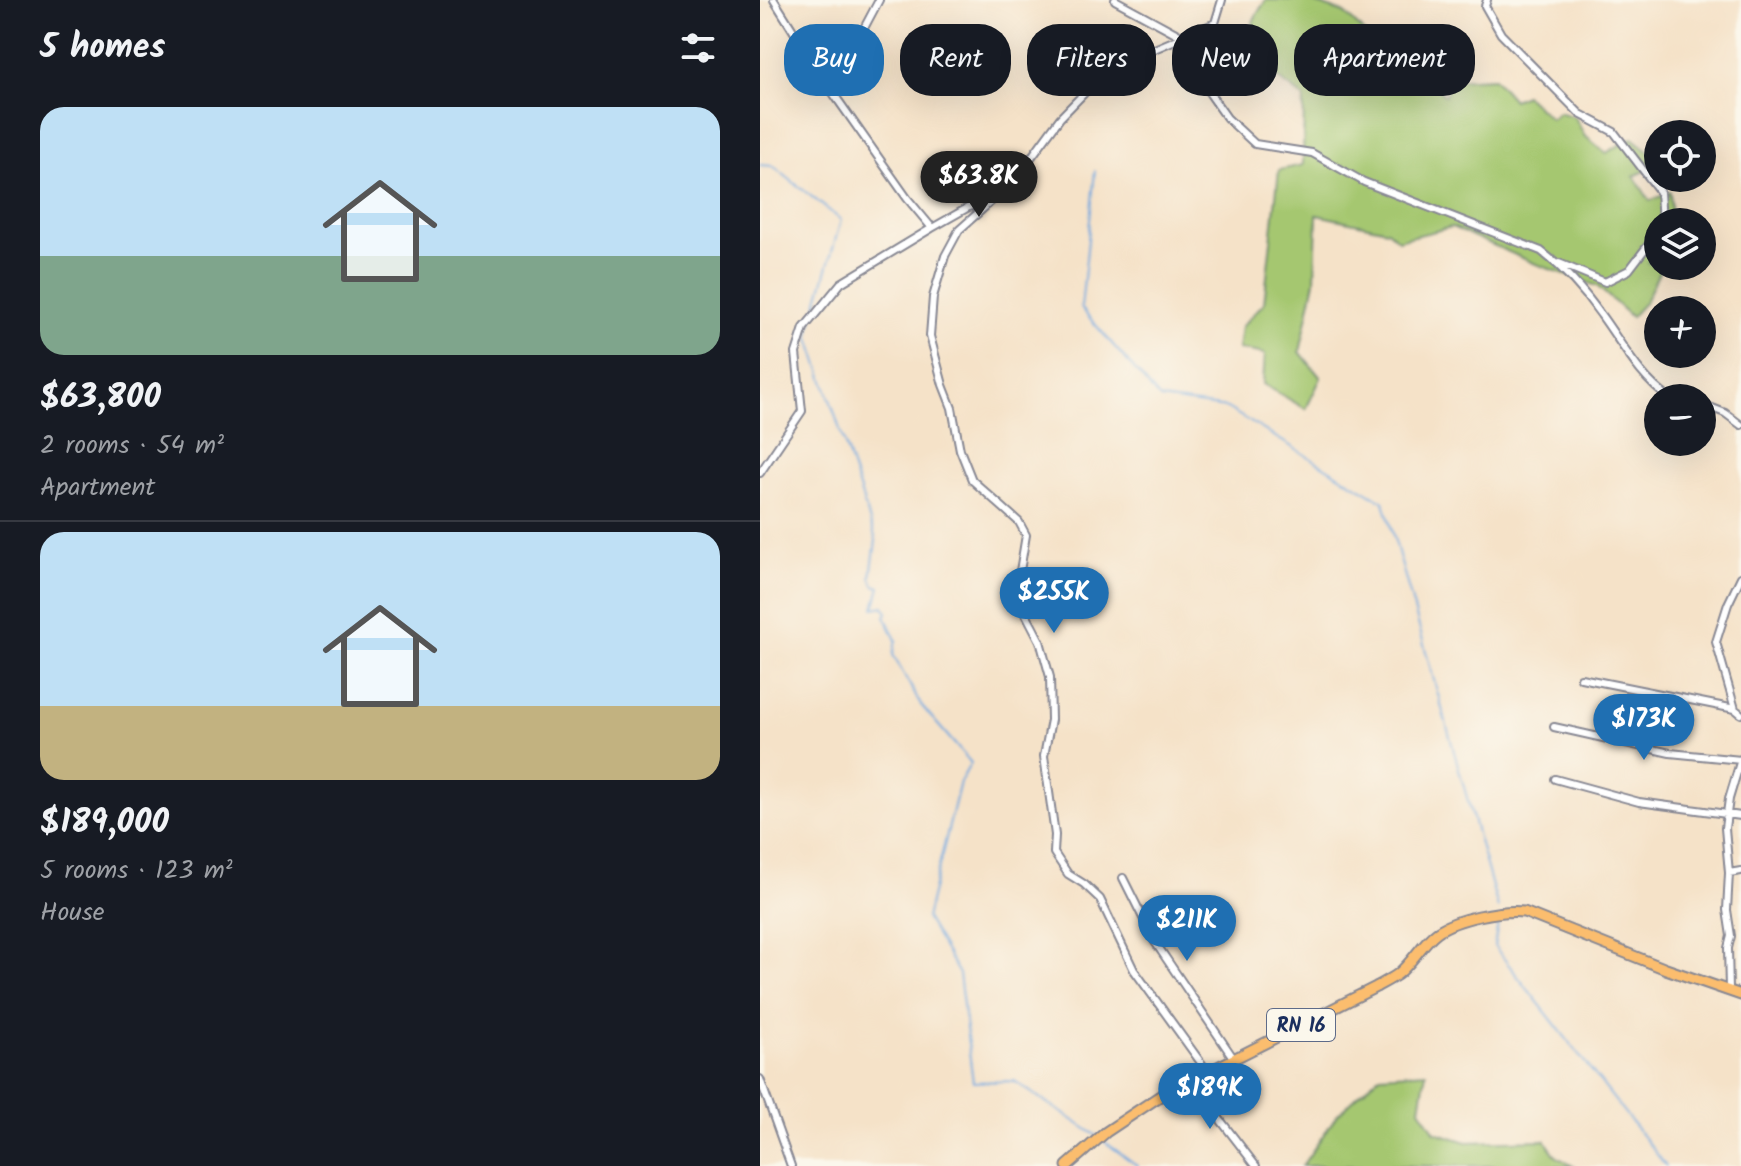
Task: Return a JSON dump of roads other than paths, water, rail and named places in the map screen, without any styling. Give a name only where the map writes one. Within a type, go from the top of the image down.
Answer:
[{"type":"main road","name":"RN 16","points":[[1067,1166],[1106,1132],[1160,1096],[1398,974],[1438,931],[1490,914],[1524,912],[1666,969],[1729,985],[1741,995]]},
{"type":"street","points":[[774,0],[789,24]]},
{"type":"street","points":[[866,24],[879,0]]},
{"type":"street","points":[[1115,0],[1172,31]]},
{"type":"street","points":[[1213,24],[1222,0]]},
{"type":"street","points":[[1487,0],[1485,6],[1501,34],[1580,114],[1614,132],[1660,192],[1661,208]]},
{"type":"street","points":[[1172,42],[1124,62],[1094,83],[1060,118],[1030,159],[995,198],[959,230],[945,256],[933,297],[930,336],[952,408],[960,450],[972,480],[1019,522],[1026,535],[1016,595],[1040,641],[1050,677],[1051,720],[1044,756],[1055,835],[1054,853],[1068,874],[1100,899],[1134,970],[1207,1071]]},
{"type":"street","points":[[835,96],[907,198],[932,228]]},
{"type":"street","points":[[1212,96],[1227,118],[1255,144],[1312,153],[1364,182],[1541,251],[1556,262],[1600,313],[1649,384]]},
{"type":"street","points":[[760,473],[802,411],[796,353],[804,328],[841,283],[969,207],[995,198]]},
{"type":"street","points":[[1556,262],[1605,282],[1629,270],[1644,250]]},
{"type":"street","points":[[1716,409],[1741,425]]},
{"type":"street","points":[[1735,709],[1716,642],[1728,604],[1741,577]]},
{"type":"street","points":[[1581,678],[1735,709],[1741,714]]},
{"type":"street","points":[[1554,727],[1670,753],[1741,759],[1726,813],[1727,910],[1731,936],[1728,948],[1729,985],[1741,984]]},
{"type":"street","points":[[1555,779],[1639,802],[1741,816]]},
{"type":"street","points":[[1729,873],[1741,871]]},
{"type":"street","points":[[1123,878],[1155,942],[1234,1059]]},
{"type":"street","points":[[1731,936],[1741,934]]},
{"type":"street","points":[[1195,1077],[1215,1113],[1256,1166]]},
{"type":"street","points":[[760,1079],[791,1166]]},
{"type":"waterway","points":[[760,165],[773,166],[841,220],[815,311]]},
{"type":"waterway","points":[[1095,171],[1081,308],[1160,399],[1227,408],[1384,502],[1498,908]]},
{"type":"waterway","points":[[812,321],[809,335],[876,540],[871,577],[874,585],[880,587],[874,608],[884,606],[896,640],[893,655],[921,705],[971,763],[960,782],[926,918],[959,974],[973,1082],[1014,1081],[1097,1136]]},
{"type":"waterway","points":[[1499,918],[1494,946],[1666,1166]]},
{"type":"waterway","points":[[1102,1140],[1138,1166]]}]
